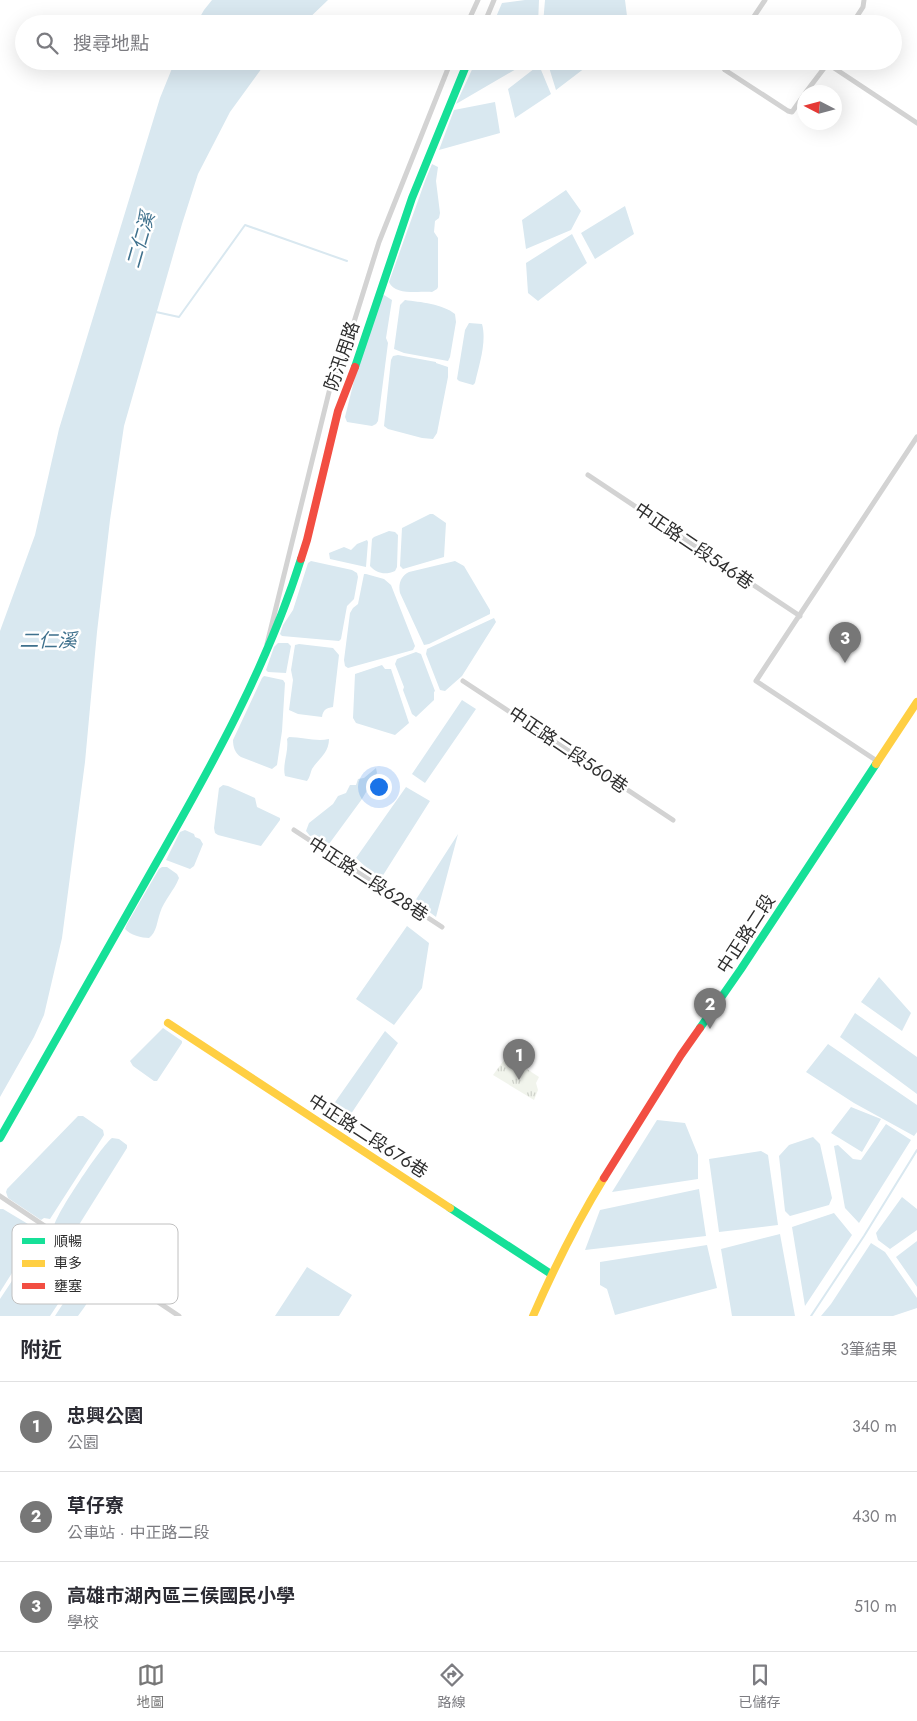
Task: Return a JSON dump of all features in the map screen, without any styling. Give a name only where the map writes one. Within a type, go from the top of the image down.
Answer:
[{"type":"street","points":[[471,15],[478,0]]},
{"type":"street","points":[[488,15],[494,0]]},
{"type":"street","points":[[755,15],[765,0]]},
{"type":"street","points":[[858,15],[863,8],[864,0]]},
{"type":"street","name":"防汛用路","points":[[263,660],[330,388],[349,338],[379,242],[446,70]]},
{"type":"street","points":[[0,1138],[70,1018],[206,775],[263,660],[288,600],[307,540],[338,411],[351,380],[412,198],[464,70]]},
{"type":"street","points":[[725,70],[788,112],[792,112],[797,105]]},
{"type":"street","points":[[811,85],[822,70]]},
{"type":"street","points":[[840,70],[917,122]]},
{"type":"street","points":[[877,761],[756,681],[917,437]]},
{"type":"street","name":"中正路二段546巷","points":[[588,475],[800,616]]},
{"type":"street","name":"中正路二段560巷","points":[[464,681],[673,820]]},
{"type":"street","name":"中正路二段","points":[[533,1316],[551,1274],[603,1179],[681,1055],[742,969],[917,702]]},
{"type":"street","name":"中正路二段628巷","points":[[294,830],[442,927]]},
{"type":"street","name":"中正路二段676巷","points":[[168,1023],[551,1274]]},
{"type":"street","points":[[0,1196],[42,1224]]},
{"type":"street","points":[[161,1304],[179,1316]]},
{"type":"green space","points":[[507,1056],[539,1077],[536,1083],[538,1090],[534,1100],[493,1075]]},
{"type":"water","points":[[212,0],[328,0],[312,15],[201,15]]},
{"type":"water","points":[[539,0],[538,15],[497,15],[502,3]]},
{"type":"water","points":[[545,0],[625,0],[627,15],[544,15]]},
{"type":"water","name":"二仁溪","points":[[171,70],[260,70],[230,112],[198,174],[124,426],[110,520],[85,762],[62,938],[44,1015],[34,1037],[0,1097],[0,631],[35,535],[59,429],[160,98]]},
{"type":"water","points":[[472,70],[515,70],[456,104]]},
{"type":"water","points":[[533,70],[541,70],[551,94],[515,118],[508,89]]},
{"type":"water","points":[[550,70],[582,70],[556,90]]},
{"type":"water","points":[[495,102],[500,133],[439,150],[454,110]]},
{"type":"water","points":[[432,164],[438,167],[436,181],[440,213],[439,218],[435,221],[434,232],[438,238],[438,287],[432,292],[402,291],[396,289],[389,282]]},
{"type":"water","points":[[566,190],[581,211],[571,230],[526,249],[522,220]]},
{"type":"water","points":[[625,206],[634,234],[595,259],[581,233]]},
{"type":"water","points":[[572,234],[587,263],[538,301],[528,293],[526,263]]},
{"type":"water","points":[[384,295],[392,300],[386,338],[388,343],[378,421],[372,426],[347,422],[345,417],[359,361],[382,296]]},
{"type":"water","points":[[405,300],[438,306],[455,314],[456,322],[448,361],[404,353],[394,349],[400,305]]},
{"type":"water","points":[[469,323],[482,324],[484,338],[482,354],[473,385],[457,379],[465,330]]},
{"type":"water","points":[[398,355],[436,362],[448,367],[448,377],[437,433],[433,439],[388,429],[384,426],[391,360],[393,356]]},
{"type":"water","points":[[430,514],[446,523],[444,557],[403,569],[400,566],[402,528]]},
{"type":"water","points":[[389,531],[395,532],[398,535],[397,567],[395,571],[382,573],[370,566],[372,539]]},
{"type":"water","points":[[367,540],[366,567],[330,559],[329,553],[344,547],[351,550],[357,544]]},
{"type":"water","points":[[311,561],[352,570],[357,573],[354,599],[347,606],[341,639],[339,641],[282,636],[280,634],[283,625],[293,610],[308,563]]},
{"type":"water","points":[[455,561],[464,566],[490,610],[490,614],[424,645],[400,593],[399,586],[404,576],[409,572]]},
{"type":"water","points":[[364,574],[384,579],[391,585],[415,646],[413,650],[348,668],[345,666],[344,660],[350,613],[358,604]]},
{"type":"water","points":[[494,618],[496,622],[462,676],[445,691],[440,690],[426,654],[427,649]]},
{"type":"water","points":[[278,643],[288,643],[291,646],[286,673],[268,672],[266,670],[274,647]]},
{"type":"water","points":[[295,645],[333,648],[339,655],[333,707],[325,710],[322,717],[298,714],[289,710],[293,680],[291,670]]},
{"type":"water","points":[[416,652],[421,654],[435,691],[434,700],[416,717],[412,714],[395,664],[397,659]]},
{"type":"water","points":[[382,665],[385,669],[391,669],[409,723],[395,735],[356,723],[353,718],[355,674]]},
{"type":"water","points":[[264,676],[283,680],[285,683],[282,731],[277,765],[272,769],[241,757],[236,752],[233,743]]},
{"type":"water","points":[[462,700],[476,709],[425,783],[412,774]]},
{"type":"water","points":[[289,737],[329,739],[325,752],[312,769],[307,781],[285,776],[284,767],[287,739]]},
{"type":"water","points":[[376,768],[377,773],[362,799],[329,844],[314,835],[310,836],[306,831],[309,823],[333,804],[338,796],[346,793],[350,785],[356,785],[358,779],[364,778]]},
{"type":"water","points":[[223,785],[255,798],[257,807],[280,818],[261,846],[215,833],[219,788]]},
{"type":"water","points":[[406,787],[430,801],[380,880],[356,858]]},
{"type":"water","points":[[185,830],[194,834],[203,844],[194,866],[190,869],[166,860],[180,832]]},
{"type":"water","points":[[458,834],[436,917],[415,901]]},
{"type":"water","points":[[167,867],[177,874],[179,878],[162,908],[152,936],[149,938],[140,937],[125,929],[159,869]]},
{"type":"water","points":[[407,926],[429,943],[422,988],[394,1025],[356,999]]},
{"type":"water","points":[[879,977],[911,1013],[902,1031],[861,1002]]},
{"type":"water","points":[[855,1013],[917,1057],[917,1094],[840,1037]]},
{"type":"water","points":[[163,1028],[182,1041],[182,1043],[157,1081],[154,1081],[133,1066],[130,1061]]},
{"type":"water","points":[[385,1031],[398,1043],[343,1126],[326,1115]]},
{"type":"water","points":[[828,1044],[917,1105],[917,1132],[914,1136],[854,1103],[806,1072]]},
{"type":"water","points":[[851,1107],[881,1119],[862,1152],[831,1133]]},
{"type":"water","points":[[78,1116],[83,1116],[103,1130],[104,1135],[50,1219],[44,1218],[41,1220],[8,1198],[7,1189]]},
{"type":"water","points":[[657,1120],[685,1123],[698,1155],[698,1179],[612,1192]]},
{"type":"water","points":[[886,1124],[911,1140],[859,1223],[845,1208],[834,1146],[838,1145],[853,1159],[861,1160]]},
{"type":"water","points":[[813,1137],[820,1144],[832,1198],[829,1205],[790,1216],[785,1211],[779,1156],[789,1145]]},
{"type":"water","points":[[112,1138],[119,1139],[127,1145],[127,1148],[80,1224],[55,1224],[79,1181]]},
{"type":"water","points":[[761,1151],[768,1155],[778,1225],[719,1232],[709,1159]]},
{"type":"water","points":[[699,1189],[706,1236],[585,1250],[600,1210]]},
{"type":"water","points":[[902,1197],[917,1209],[917,1230],[890,1249],[878,1240],[876,1233]]},
{"type":"water","points":[[0,1209],[3,1209],[28,1224],[12,1224],[12,1273],[0,1292]]},
{"type":"water","points":[[834,1213],[852,1235],[805,1306],[792,1227]]},
{"type":"water","points":[[780,1234],[795,1316],[732,1316],[721,1249]]},
{"type":"water","points":[[917,1241],[917,1287],[896,1257]]},
{"type":"water","points":[[871,1243],[885,1252],[917,1298],[917,1308],[893,1316],[821,1316],[831,1304]]},
{"type":"water","points":[[707,1245],[717,1288],[615,1315],[607,1289],[600,1285],[600,1262]]},
{"type":"water","points":[[307,1267],[352,1295],[339,1316],[275,1316]]},
{"type":"water","points":[[12,1281],[12,1304],[58,1304],[50,1316],[0,1316],[0,1299]]},
{"type":"water","points":[[63,1304],[87,1304],[78,1316],[55,1316]]},
{"type":"waterway","points":[[156,312],[179,317],[245,225],[347,261]]},
{"type":"waterway","points":[[811,1316],[864,1236],[917,1150]]},
{"type":"traffic: fast","points":[[355,367],[412,198],[464,70]]},
{"type":"traffic: fast","points":[[0,1138],[217,754],[272,639],[301,559]]},
{"type":"traffic: fast","points":[[700,1028],[876,764]]},
{"type":"traffic: fast","points":[[450,1208],[551,1274]]},
{"type":"traffic: slow","points":[[876,764],[917,702]]},
{"type":"traffic: slow","points":[[168,1023],[450,1208]]},
{"type":"traffic: slow","points":[[533,1316],[584,1211],[604,1178]]},
{"type":"traffic: jam","points":[[301,559],[338,411],[355,367]]},
{"type":"traffic: jam","points":[[604,1178],[700,1028]]},
{"type":"place","name":"高雄市湖內區三侯國民小學","points":[[845,663]]},
{"type":"place","name":"草仔寮","points":[[710,1029]]},
{"type":"place","name":"忠興公園","points":[[519,1080]]}]
